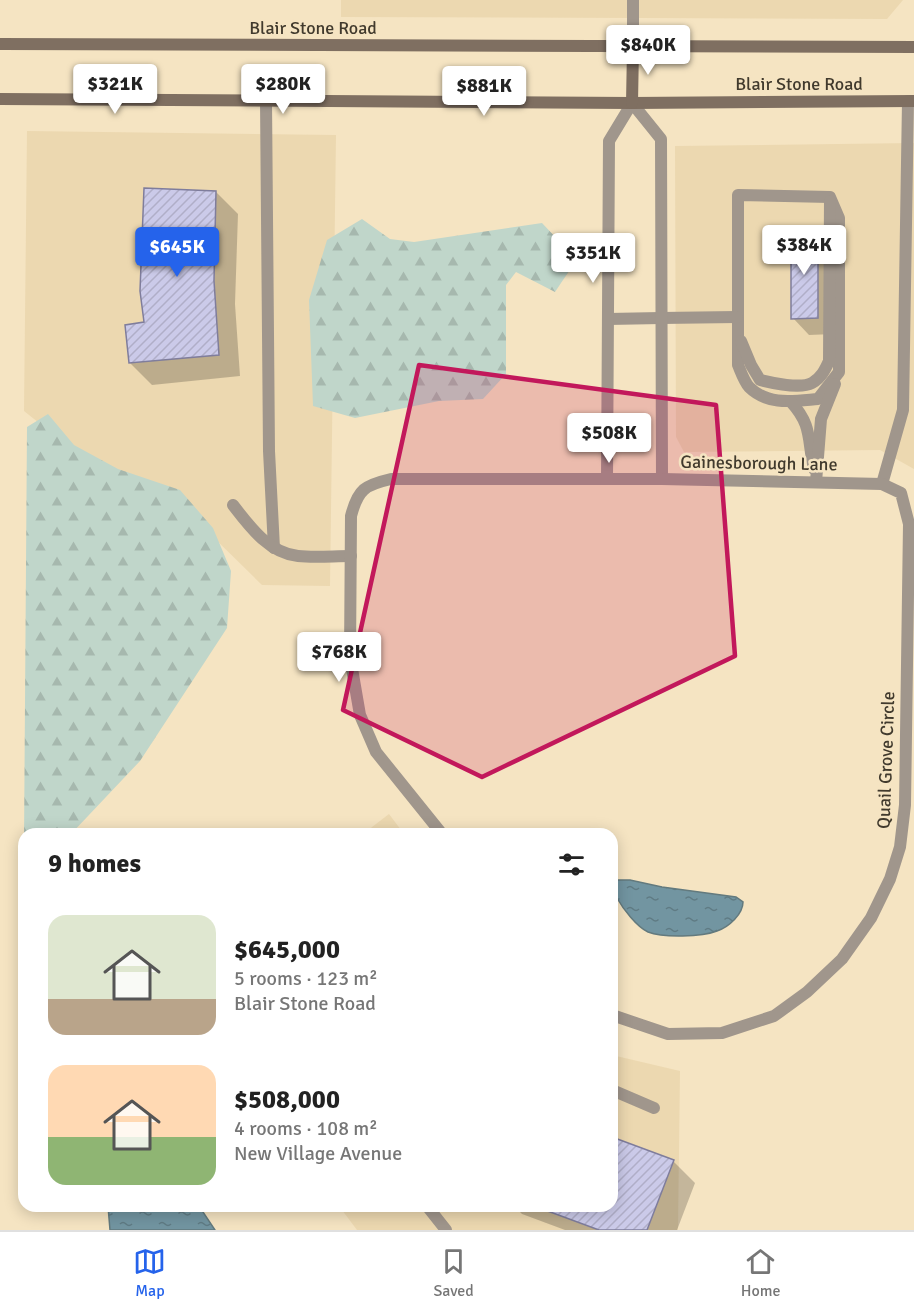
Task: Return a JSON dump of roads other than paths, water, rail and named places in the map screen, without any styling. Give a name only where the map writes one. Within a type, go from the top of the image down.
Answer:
[{"type":"main road","name":"Blair Stone Road","points":[[0,44],[633,48],[914,47]]},
{"type":"main road","points":[[632,103],[633,48]]},
{"type":"main road","name":"Blair Stone Road","points":[[0,99],[632,103],[911,101]]},
{"type":"street","points":[[633,0],[633,48]]},
{"type":"street","points":[[266,100],[269,451],[274,548]]},
{"type":"street","points":[[882,484],[903,410],[909,315],[911,101]]},
{"type":"street","points":[[607,479],[609,141],[632,103],[661,139],[662,479]]},
{"type":"street","points":[[830,197],[738,195],[738,365],[748,386],[765,399],[791,402],[818,399],[839,372]]},
{"type":"street","points":[[737,317],[742,347],[760,380],[776,385],[810,385],[822,375],[829,361],[830,197]]},
{"type":"street","points":[[816,482],[821,419],[839,372],[840,218],[830,197]]},
{"type":"street","points":[[608,318],[737,317]]},
{"type":"street","points":[[791,402],[803,415],[809,433],[816,482]]},
{"type":"street","name":"Gainesborough Lane","points":[[351,556],[351,516],[355,499],[368,484],[392,479],[662,479],[882,484]]},
{"type":"street","name":"Quail Grove Circle","points":[[618,1017],[668,1034],[722,1034],[774,1016],[807,992],[842,959],[871,918],[890,879],[900,847],[906,774],[909,524],[900,493],[882,484]]},
{"type":"street","points":[[232,505],[254,532],[274,548],[296,556],[351,556],[350,657],[360,715],[376,752],[437,828]]},
{"type":"street","points":[[618,1093],[654,1108]]},
{"type":"street","points":[[432,1212],[446,1230]]},
{"type":"water","points":[[618,880],[736,897],[743,902],[741,911],[726,926],[717,931],[693,936],[672,936],[648,932],[639,926],[618,900]]},
{"type":"water","points":[[108,1212],[203,1212],[215,1230],[110,1230]]}]
